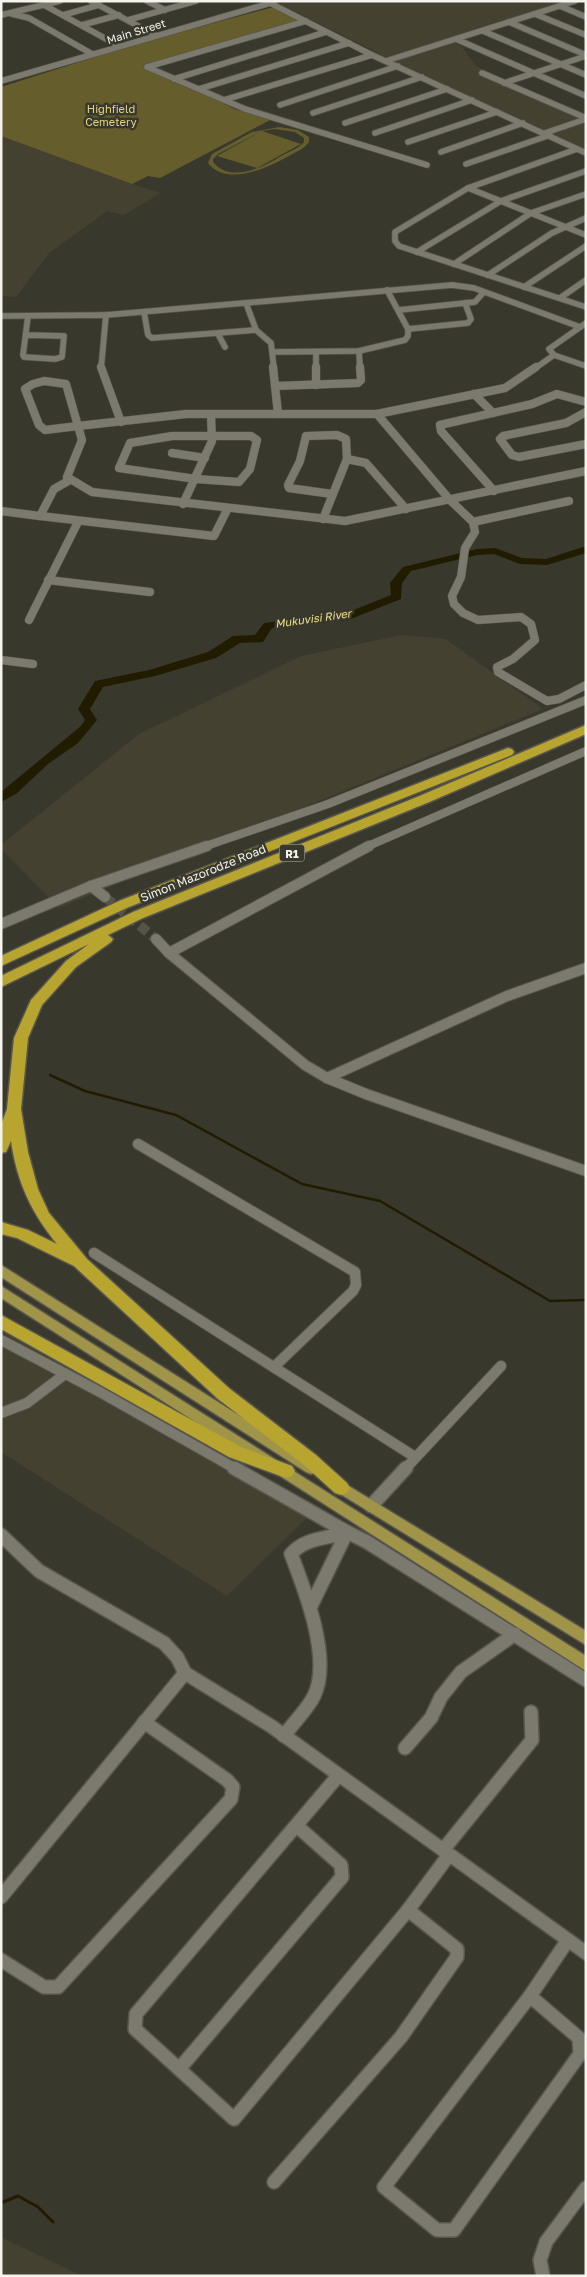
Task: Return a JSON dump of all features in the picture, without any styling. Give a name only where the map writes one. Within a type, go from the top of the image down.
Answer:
[{"type":"highway","name":"Simon Mazorodze Road","points":[[1,962],[124,904],[586,721]]},
{"type":"highway","name":"Simon Mazorodze Road","points":[[1,982],[138,915],[422,800],[586,729]]},
{"type":"highway","points":[[1,1148],[14,1109],[21,1038],[36,1003],[71,964],[138,915]]},
{"type":"highway","points":[[14,1109],[20,1152],[30,1189],[43,1216],[224,1394],[310,1460],[341,1488]]},
{"type":"highway","points":[[1,1228],[87,1258]]},
{"type":"highway","points":[[1,1321],[235,1452],[286,1471]]},
{"type":"main road","points":[[1,1270],[341,1488],[586,1639]]},
{"type":"main road","points":[[1,1291],[586,1664]]},
{"type":"street","points":[[1,15],[12,14],[60,1]]},
{"type":"street","points":[[92,1],[155,35]]},
{"type":"street","points":[[147,1],[165,10]]},
{"type":"street","points":[[128,20],[196,1]]},
{"type":"street","points":[[386,61],[575,1]]},
{"type":"street","points":[[271,2],[372,55],[586,153]]},
{"type":"street","name":"Main Street","points":[[1,81],[271,2]]},
{"type":"street","points":[[44,5],[120,46]]},
{"type":"street","points":[[63,15],[99,5]]},
{"type":"street","points":[[560,6],[586,17]]},
{"type":"street","points":[[12,14],[29,18],[92,54]]},
{"type":"street","points":[[535,14],[586,35]]},
{"type":"street","points":[[82,25],[119,15]]},
{"type":"street","points":[[306,21],[147,67],[254,112],[427,164]]},
{"type":"street","points":[[509,22],[586,55]]},
{"type":"street","points":[[483,31],[586,75]]},
{"type":"street","points":[[174,79],[326,32]]},
{"type":"street","points":[[456,39],[586,96]]},
{"type":"street","points":[[199,90],[349,43]]},
{"type":"street","points":[[224,100],[372,55]]},
{"type":"street","points":[[504,82],[586,55]]},
{"type":"street","points":[[280,105],[398,66]]},
{"type":"street","points":[[482,73],[586,118]]},
{"type":"street","points":[[313,113],[422,77]]},
{"type":"street","points":[[345,123],[447,89]]},
{"type":"street","points":[[375,133],[472,100]]},
{"type":"street","points":[[408,142],[497,112]]},
{"type":"street","points":[[466,164],[586,118]]},
{"type":"street","points":[[441,152],[523,123]]},
{"type":"street","points":[[577,149],[468,188],[395,232],[395,241],[399,246],[586,307]]},
{"type":"street","points":[[417,252],[501,201],[586,171]]},
{"type":"street","points":[[468,188],[586,235]]},
{"type":"street","points":[[454,264],[531,213],[586,194]]},
{"type":"street","points":[[488,275],[564,226],[586,218]]},
{"type":"street","points":[[524,287],[586,246]]},
{"type":"street","points":[[560,298],[586,280]]},
{"type":"street","points":[[1,316],[106,315],[452,285],[474,288],[483,293],[583,325]]},
{"type":"street","points":[[274,352],[359,351],[405,340],[408,336],[408,329],[388,290]]},
{"type":"street","points":[[398,310],[477,301],[483,293]]},
{"type":"street","points":[[246,302],[256,330],[268,339],[274,352],[278,414]]},
{"type":"street","points":[[408,329],[468,323],[471,319],[465,303]]},
{"type":"street","points":[[144,312],[148,335],[152,338],[256,330]]},
{"type":"street","points":[[106,315],[101,370],[121,422]]},
{"type":"street","points":[[26,335],[64,336],[62,356],[55,359],[24,357],[26,335],[28,316]]},
{"type":"street","points":[[583,325],[549,347],[549,351],[554,355],[586,366]]},
{"type":"street","points":[[218,334],[225,347]]},
{"type":"street","points":[[275,386],[358,383],[361,380],[359,351]]},
{"type":"street","points":[[316,352],[316,385]]},
{"type":"street","points":[[554,355],[512,385],[377,414],[176,415],[79,427],[42,429],[25,389],[34,383],[55,381],[66,384],[79,427],[82,440],[67,475],[70,480],[92,492],[323,519],[356,520],[586,471]]},
{"type":"street","points":[[474,394],[493,413]]},
{"type":"street","points":[[494,490],[439,427],[444,424],[532,404],[559,394],[586,402]]},
{"type":"street","points":[[586,412],[566,423],[503,436],[500,439],[512,455],[519,457],[586,444]]},
{"type":"street","points":[[377,414],[450,500],[473,522],[475,534],[465,548],[461,577],[452,596],[457,608],[478,620],[521,617],[531,624],[535,640],[513,659],[497,667],[498,672],[547,701],[559,699],[586,685]]},
{"type":"street","points":[[183,504],[196,479],[212,437],[211,415]]},
{"type":"street","points":[[323,519],[347,458],[346,439],[343,436],[304,437],[300,461],[288,486],[289,488],[332,494]]},
{"type":"street","points":[[212,437],[254,437],[257,440],[256,452],[244,479],[239,482],[196,479],[122,470],[118,465],[130,443],[134,441],[157,438],[212,437]]},
{"type":"street","points":[[172,453],[205,458]]},
{"type":"street","points":[[347,458],[366,463],[406,509]]},
{"type":"street","points":[[40,516],[54,489],[70,480]]},
{"type":"street","points":[[473,522],[569,501]]},
{"type":"street","points":[[1,511],[78,522],[214,536],[228,508]]},
{"type":"street","points":[[29,620],[78,522]]},
{"type":"street","points":[[48,580],[150,592]]},
{"type":"street","points":[[1,660],[34,664]]},
{"type":"street","points":[[1,924],[90,886],[328,804],[586,700]]},
{"type":"street","points":[[169,953],[352,853],[586,751]]},
{"type":"street","points":[[90,886],[105,898]]},
{"type":"street","points":[[156,939],[169,953],[305,1065],[327,1078],[366,1094],[586,1171]]},
{"type":"street","points":[[327,1078],[507,996],[586,968]]},
{"type":"street","points":[[138,1144],[355,1272],[356,1285],[353,1291],[274,1367]]},
{"type":"street","points":[[87,1258],[274,1367],[415,1457]]},
{"type":"street","points":[[1,1340],[366,1542],[586,1680]]},
{"type":"street","points":[[370,1506],[501,1366]]},
{"type":"street","points":[[1,1413],[18,1409],[42,1394],[65,1374]]},
{"type":"street","points":[[284,1736],[314,1696],[321,1672],[310,1606],[292,1554],[302,1542],[332,1538],[347,1532]]},
{"type":"street","points":[[310,1606],[347,1532]]},
{"type":"street","points":[[1,1534],[39,1572],[164,1643],[177,1657],[186,1673],[284,1736],[586,1953]]},
{"type":"street","points":[[405,1748],[431,1718],[441,1697],[461,1672],[515,1634]]},
{"type":"street","points":[[1,1897],[186,1673]]},
{"type":"street","points":[[338,1776],[298,1826],[136,2014],[135,2029],[234,2119],[408,1910],[446,1853],[532,1740],[534,1730],[531,1712]]},
{"type":"street","points":[[1,1960],[44,1987],[58,1987],[231,1799],[233,1787],[226,1780],[144,1722]]},
{"type":"street","points":[[180,2068],[342,1877],[341,1865],[298,1826]]},
{"type":"street","points":[[274,2182],[401,2036],[457,1957],[457,1949],[408,1910]]},
{"type":"street","points":[[530,1996],[579,2038],[580,2054],[454,2230],[437,2230],[384,2186],[530,1996],[568,1940]]},
{"type":"street","points":[[544,2276],[540,2260],[546,2242],[586,2188]]},
{"type":"shaded area","points":[[289,1],[564,1],[447,38],[462,47],[476,66],[586,115],[586,151],[386,57],[280,4]]},
{"type":"shaded area","points":[[1,136],[161,193],[124,215],[107,211],[49,253],[16,297],[1,296]]},
{"type":"shaded area","points":[[402,635],[446,639],[543,709],[59,908],[1,849],[1,845],[139,734],[301,656]]},
{"type":"shaded area","points":[[1,1328],[317,1508],[227,1596],[1,1452]]},
{"type":"shaded area","points":[[1,2237],[82,2276],[1,2276]]},
{"type":"green space","name":"Highfield Cemetery","points":[[275,8],[301,21],[143,65],[198,89],[234,109],[272,119],[160,178],[148,176],[132,184],[1,136],[1,87],[142,42]]},
{"type":"green space","points":[[279,127],[298,130],[309,137],[309,142],[302,149],[279,161],[258,170],[236,175],[216,170],[208,163],[212,154],[252,132]],"holes":[[[275,129],[295,132],[304,138],[304,142],[295,149],[258,167],[301,144],[262,131]],[[260,132],[217,156],[257,168],[249,171],[230,172],[221,169],[213,162],[213,159],[218,154]]]},
{"type":"waterway","name":"Mukuvisi River","points":[[1,798],[44,761],[74,740],[86,728],[91,720],[84,709],[99,684],[151,673],[212,655],[237,639],[259,639],[268,625],[348,616],[397,597],[396,583],[407,569],[477,552],[495,551],[520,561],[547,562],[586,549]]},
{"type":"waterway","points":[[50,1075],[85,1091],[176,1115],[302,1184],[380,1201],[550,1301],[586,1300]]},
{"type":"waterway","points":[[1,2203],[18,2196],[38,2207],[53,2222]]},
{"type":"tunnel","points":[[105,897],[156,939]]}]
